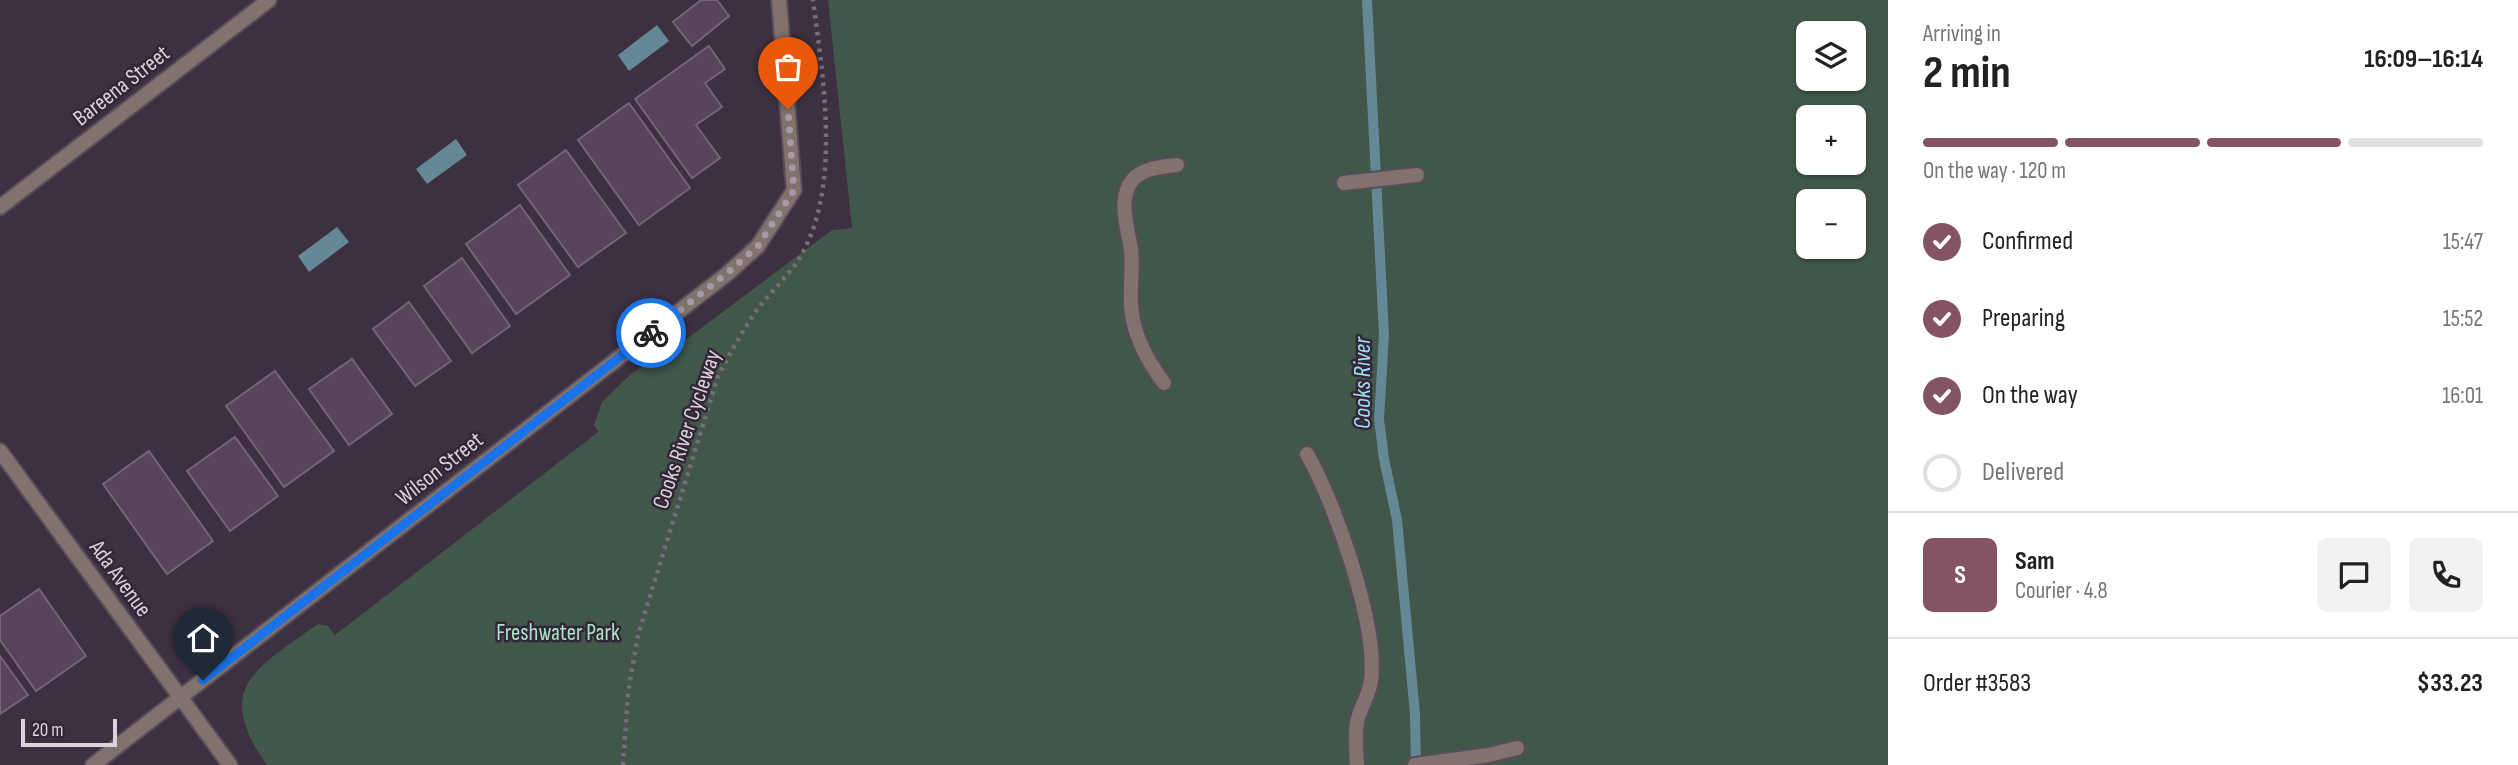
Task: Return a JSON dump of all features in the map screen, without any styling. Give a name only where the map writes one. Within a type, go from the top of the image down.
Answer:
[{"type":"street","name":"Bareena Street","points":[[0,207],[269,0]]},
{"type":"street","name":"Wilson Street","points":[[93,765],[726,274],[758,246],[794,190],[779,0]]},
{"type":"street","points":[[1164,383],[1149,360],[1132,316],[1132,260],[1125,208],[1129,183],[1138,174],[1177,165]]},
{"type":"street","points":[[1344,183],[1417,175]]},
{"type":"street","name":"Ada Avenue","points":[[0,451],[230,765]]},
{"type":"street","points":[[1307,454],[1319,474],[1354,571],[1369,640],[1371,681],[1357,720],[1357,765]]},
{"type":"street","points":[[1415,765],[1517,748]]},
{"type":"path","name":"Cooks River Cycleway","points":[[623,765],[628,693],[638,635],[718,376],[736,341],[798,261],[817,218],[824,178],[826,106],[813,0]]},
{"type":"green space","name":"Freshwater Park","points":[[828,0],[1888,0],[1888,765],[267,765],[251,739],[243,717],[243,698],[249,682],[260,668],[318,624],[328,626],[335,635],[598,432],[594,425],[602,402],[632,373],[676,347],[832,230],[852,228]]},
{"type":"water","points":[[657,25],[669,41],[629,71],[618,55]]},
{"type":"water","points":[[456,139],[467,155],[427,184],[416,169]]},
{"type":"water","points":[[337,227],[349,242],[309,272],[298,256]]},
{"type":"building","points":[[701,0],[717,0],[729,16],[692,46],[673,22]]},
{"type":"building","points":[[709,46],[725,69],[705,83],[722,107],[696,125],[720,158],[692,178],[635,99]]},
{"type":"building","points":[[629,103],[690,188],[639,225],[578,140]]},
{"type":"building","points":[[566,150],[626,233],[578,267],[518,185]]},
{"type":"building","points":[[520,205],[570,275],[516,314],[466,244]]},
{"type":"building","points":[[462,258],[510,326],[472,353],[424,286]]},
{"type":"building","points":[[409,302],[451,361],[415,386],[373,329]]},
{"type":"building","points":[[352,359],[392,414],[349,445],[309,389]]},
{"type":"building","points":[[275,371],[334,451],[284,487],[226,406]]},
{"type":"building","points":[[235,437],[278,496],[230,531],[187,471]]},
{"type":"building","points":[[149,451],[213,541],[167,574],[103,484]]},
{"type":"building","points":[[39,589],[86,656],[36,691],[0,640],[0,616]]},
{"type":"building","points":[[0,656],[28,695],[0,714]]},
{"type":"waterway","name":"Cooks River","points":[[1367,0],[1384,335],[1379,419],[1397,520],[1415,714],[1416,765]]},
{"type":"way so far","points":[[651,333],[758,246],[794,190],[788,109]]},
{"type":"route","points":[[203,680],[651,333]]}]
